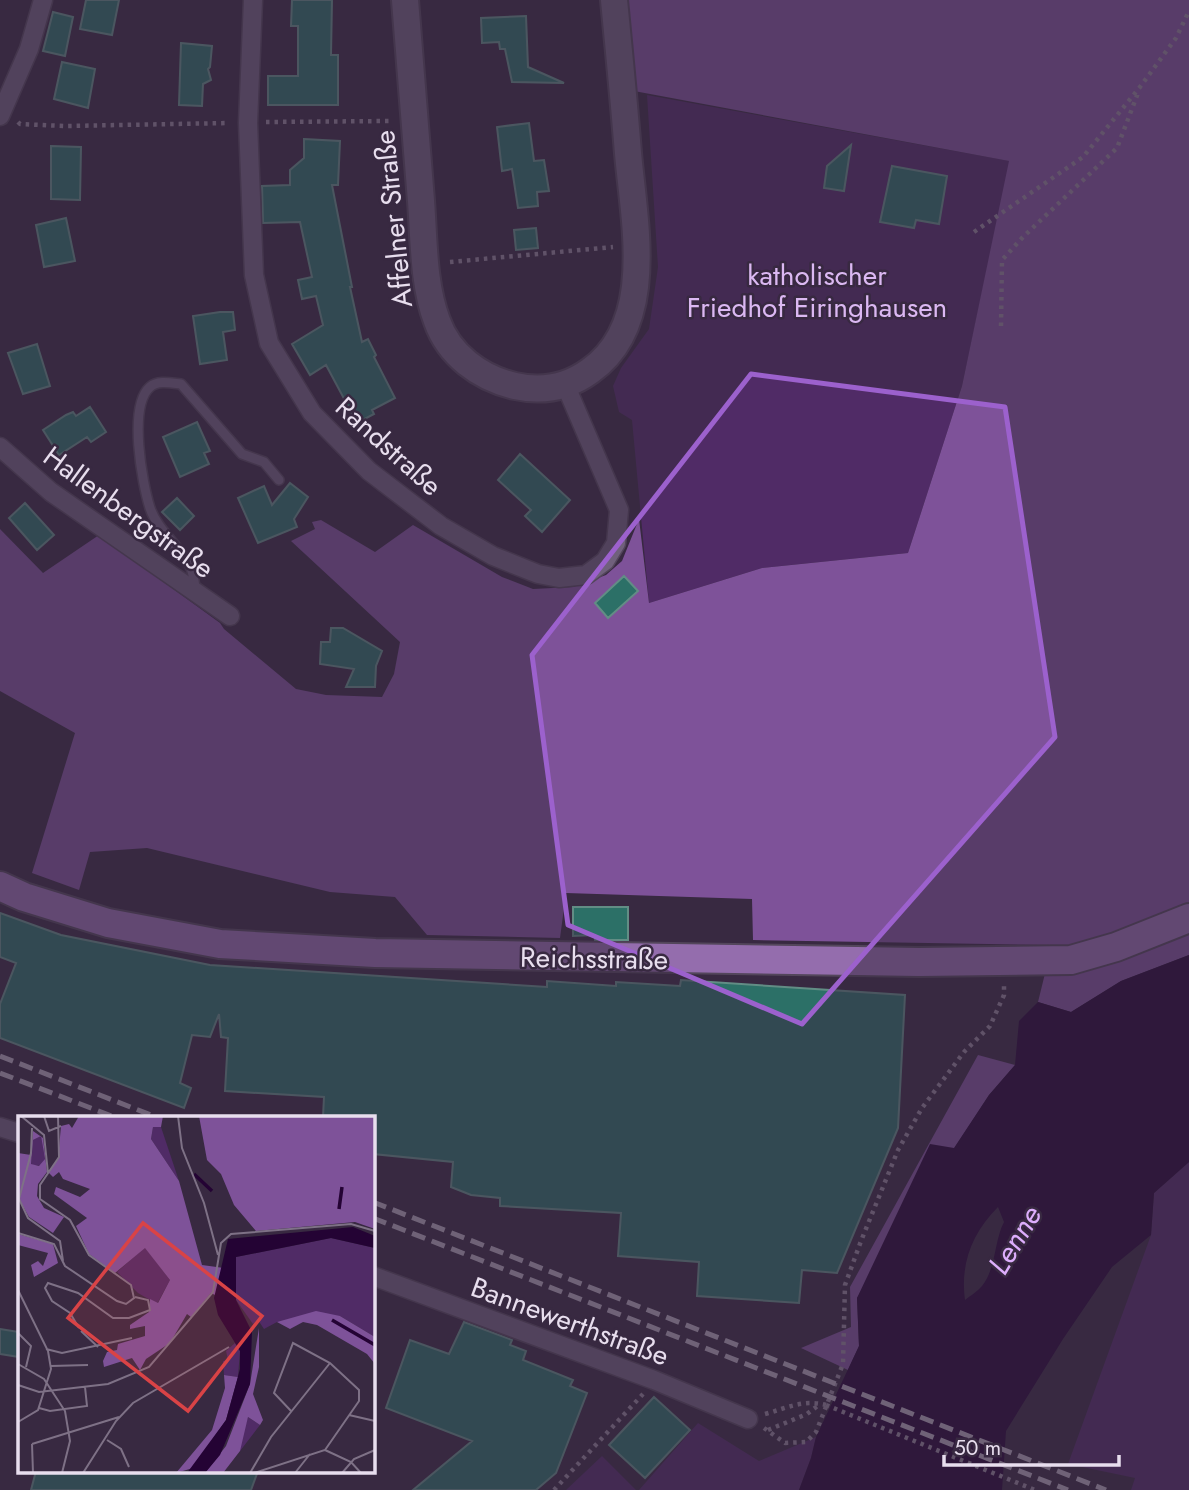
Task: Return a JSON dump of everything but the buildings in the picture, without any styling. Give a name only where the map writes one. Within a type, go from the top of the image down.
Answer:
[{"type":"main road","name":"Affelner Straße","points":[[405,0],[426,272],[438,324],[447,341],[473,369],[501,383],[538,388],[554,388],[581,378],[601,364],[614,349],[625,329],[635,288],[636,246],[614,0]]},
{"type":"main road","name":"Reichsstraße","points":[[0,886],[24,897],[108,923],[220,944],[375,953],[533,957],[1071,960],[1115,947],[1189,918]]},
{"type":"street","points":[[2,111],[29,49],[43,0]]},
{"type":"street","name":"Randstraße","points":[[253,0],[248,122],[254,275],[269,343],[312,413],[369,471],[441,526],[493,556],[538,573],[559,578],[586,575],[605,561],[616,543],[619,510],[565,384]]},
{"type":"street","name":"Hallenbergstraße","points":[[0,447],[51,492],[230,616]]},
{"type":"street","points":[[0,1126],[18,1133]]},
{"type":"street","name":"Bannewerthstraße","points":[[374,1276],[654,1380],[748,1419]]},
{"type":"lane","points":[[197,594],[191,567],[151,510],[136,428],[145,393],[151,386],[162,383],[181,384],[243,454],[264,461],[279,480]]},
{"type":"path","points":[[974,232],[1083,157],[1176,38],[1189,10]]},
{"type":"path","points":[[1002,327],[1002,260],[1117,148],[1140,87]]},
{"type":"path","points":[[2,111],[20,124],[65,125],[414,120]]},
{"type":"path","points":[[450,262],[636,246]]},
{"type":"path","points":[[823,1405],[768,1430],[785,1443],[806,1442],[816,1432],[843,1364],[845,1285],[860,1241],[898,1150],[922,1108],[964,1052],[990,1026],[1004,995],[1004,961]]},
{"type":"path","points":[[554,1490],[647,1391],[654,1380]]},
{"type":"path","points":[[748,1419],[793,1404],[823,1405],[1035,1490]]},
{"type":"highlighted area","points":[[751,374],[1005,407],[1055,737],[802,1024],[568,925],[532,655]]},
{"type":"green space","name":"katholischer Friedhof Eiringhausen","points":[[647,95],[1010,161],[962,386],[908,553],[762,568],[649,603],[632,420],[619,412],[613,386],[621,368],[649,329],[658,267]]},
{"type":"green space","points":[[1189,1162],[1189,1490],[1131,1490],[1135,1478],[1068,1464],[1151,1235],[1154,1193]]},
{"type":"green space","points":[[698,1423],[759,1461],[816,1437],[799,1490],[639,1490]]},
{"type":"green space","points":[[602,1456],[636,1490],[566,1490]]},
{"type":"shaded area","points":[[625,0],[1189,0],[1189,955],[1121,981],[1071,1012],[1038,1002],[1052,945],[753,940],[752,899],[566,893],[560,938],[427,935],[395,897],[330,892],[147,848],[90,852],[79,890],[32,873],[75,733],[0,691],[0,529],[43,573],[99,535],[220,623],[296,689],[326,695],[382,697],[394,674],[400,642],[291,541],[315,529],[312,522],[321,520],[375,552],[413,525],[502,577],[533,589],[573,587],[606,575],[622,561],[639,519],[649,603],[762,568],[908,553],[962,386],[1009,161],[634,91]]},
{"type":"shaded area","points":[[978,1055],[1015,1065],[989,1095],[857,1298],[859,1346],[848,1370],[801,1348],[851,1327],[850,1287]]},
{"type":"water","name":"Lenne","points":[[1189,955],[1189,1162],[1154,1193],[1151,1235],[1112,1267],[1006,1431],[1002,1490],[799,1490],[816,1437],[859,1346],[857,1298],[930,1144],[954,1148],[989,1095],[1015,1065],[1019,1021],[1038,1002],[1071,1012],[1121,981]],"holes":[[[998,1207],[1004,1222],[987,1279],[965,1300],[964,1274],[975,1238]]]},
{"type":"railway","points":[[0,1056],[153,1116]]},
{"type":"railway","points":[[0,1073],[111,1116]]},
{"type":"railway","points":[[374,1202],[1106,1490]]},
{"type":"railway","points":[[374,1218],[1068,1490]]}]
